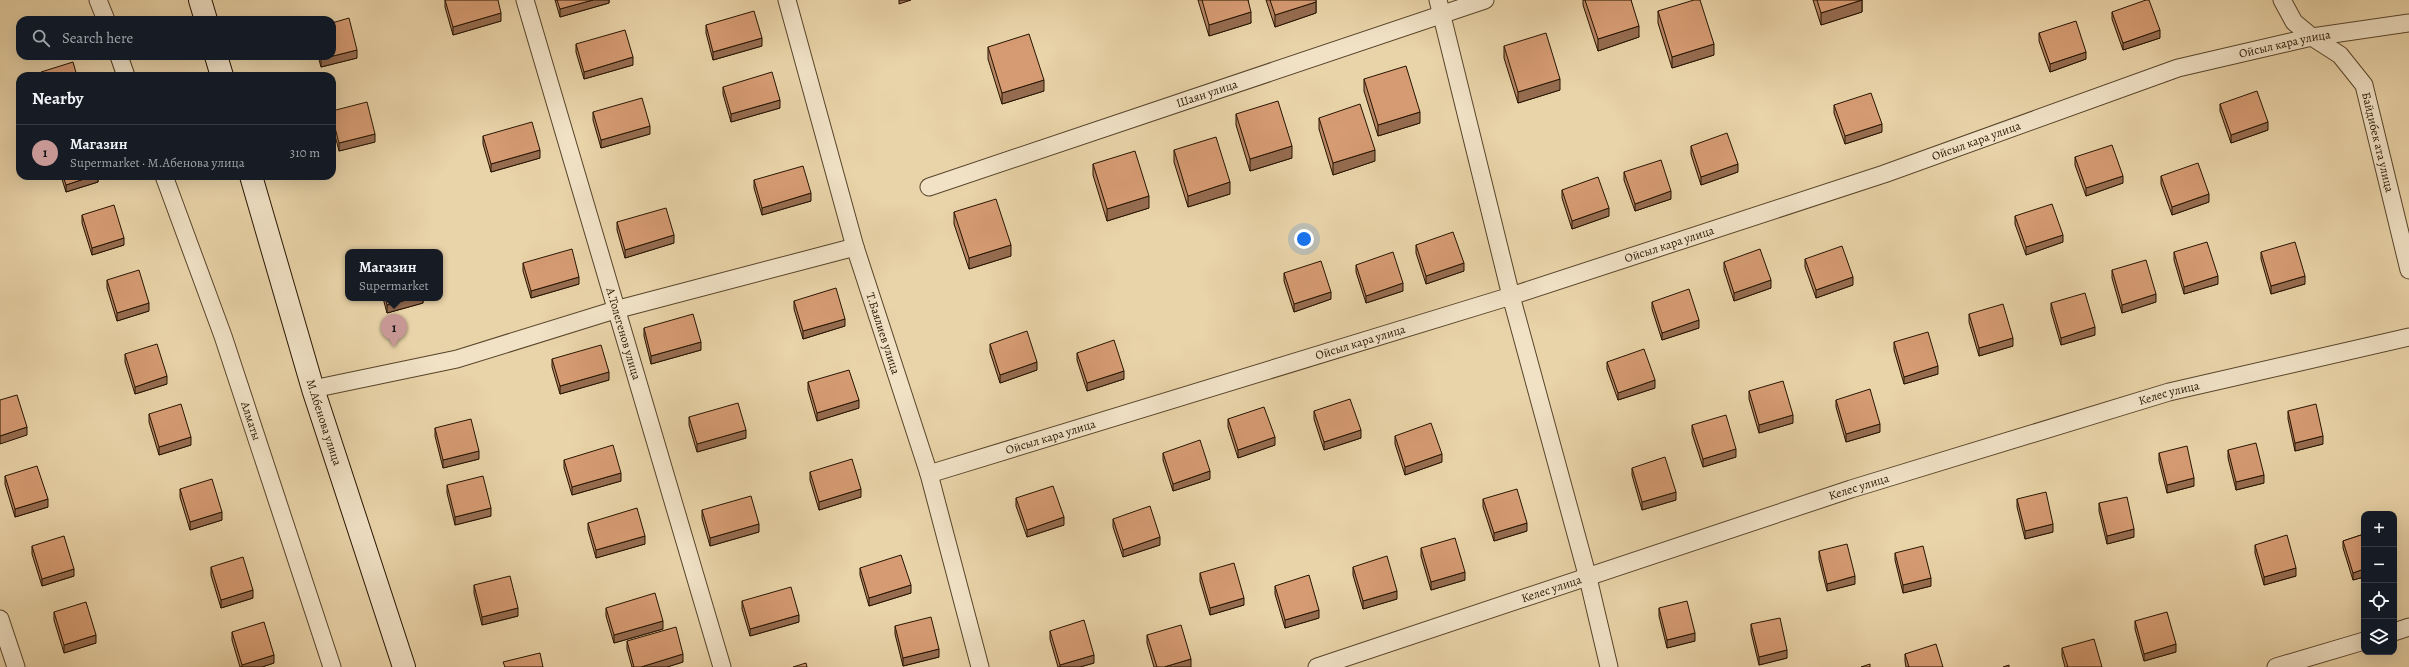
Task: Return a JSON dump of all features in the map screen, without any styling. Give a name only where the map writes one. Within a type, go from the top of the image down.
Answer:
[{"type":"main road","points":[[200,0],[205,16]]},
{"type":"main road","points":[[217,60],[221,72]]},
{"type":"main road","name":"М.Абенова улица","points":[[252,180],[313,389],[404,667]]},
{"type":"street","points":[[98,0],[104,16]]},
{"type":"street","name":"А.Толегенов улица","points":[[525,0],[615,310],[722,667]]},
{"type":"street","name":"Т.Баялиев улица","points":[[787,0],[855,247],[929,474],[980,667]]},
{"type":"street","name":"Шаян улица","points":[[929,187],[1440,7],[1485,0]]},
{"type":"street","name":"Байдибек ата улица","points":[[2282,0],[2294,22],[2312,37],[2340,55],[2364,85],[2409,270]]},
{"type":"street","points":[[1440,7],[1511,296],[1588,578],[1609,667]]},
{"type":"street","name":"Ойсыл кара улица","points":[[929,474],[1511,296],[1884,174],[2178,68],[2312,37],[2409,24]]},
{"type":"street","points":[[120,60],[125,72]]},
{"type":"street","name":"Алматы","points":[[165,180],[223,336],[332,667]]},
{"type":"street","points":[[313,389],[457,359],[615,310],[855,247]]},
{"type":"street","name":"Келес улица","points":[[1317,667],[1588,578],[1851,489],[2169,392],[2409,337]]},
{"type":"street","points":[[0,619],[16,667]]},
{"type":"street","points":[[2397,631],[2409,627]]},
{"type":"street","points":[[2276,667],[2361,642]]},
{"type":"building","points":[[445,0],[498,0],[501,13],[453,27]]},
{"type":"building","points":[[557,0],[593,0],[560,9]]},
{"type":"building","points":[[1202,0],[1248,0],[1251,12],[1209,25]]},
{"type":"building","points":[[1270,0],[1316,0],[1316,2],[1275,15]]},
{"type":"building","points":[[1585,0],[1631,0],[1639,26],[1598,39]]},
{"type":"building","points":[[1694,0],[1700,0],[1714,44],[1672,57],[1658,11]]},
{"type":"building","points":[[1817,0],[1862,0],[1821,13]]},
{"type":"building","points":[[2149,0],[2160,30],[2123,43],[2112,12]]},
{"type":"building","points":[[754,11],[762,38],[713,52],[706,25]]},
{"type":"building","points":[[349,18],[357,50],[336,55],[336,22]]},
{"type":"building","points":[[2076,21],[2086,52],[2050,64],[2039,33]]},
{"type":"building","points":[[625,30],[633,57],[584,72],[576,44]]},
{"type":"building","points":[[1546,33],[1560,79],[1518,92],[1504,46]]},
{"type":"building","points":[[1029,34],[1044,80],[1002,93],[988,47]]},
{"type":"building","points":[[73,62],[76,72],[41,72]]},
{"type":"building","points":[[1406,66],[1420,112],[1378,125],[1364,79]]},
{"type":"building","points":[[772,72],[780,100],[731,114],[723,87]]},
{"type":"building","points":[[2257,91],[2268,122],[2231,135],[2220,104]]},
{"type":"building","points":[[1871,93],[1882,124],[1845,136],[1834,105]]},
{"type":"building","points":[[642,98],[650,126],[601,140],[593,112]]},
{"type":"building","points":[[1278,101],[1292,146],[1250,159],[1236,114]]},
{"type":"building","points":[[367,102],[375,134],[339,143],[336,131],[336,110]]},
{"type":"building","points":[[1360,104],[1375,150],[1333,163],[1319,118]]},
{"type":"building","points":[[532,122],[540,150],[491,164],[483,136]]},
{"type":"building","points":[[1727,133],[1738,164],[1701,177],[1691,146]]},
{"type":"building","points":[[1216,137],[1230,182],[1188,196],[1174,150]]},
{"type":"building","points":[[2112,145],[2123,176],[2086,188],[2075,157]]},
{"type":"building","points":[[1135,151],[1149,196],[1107,209],[1093,164]]},
{"type":"building","points":[[1661,160],[1671,191],[1635,204],[1624,172]]},
{"type":"building","points":[[2198,163],[2209,194],[2172,207],[2161,176]]},
{"type":"building","points":[[803,166],[811,193],[762,208],[754,180]]},
{"type":"building","points":[[1598,177],[1609,208],[1572,221],[1562,190]]},
{"type":"building","points":[[64,180],[81,180],[66,185]]},
{"type":"building","points":[[996,199],[1011,245],[969,258],[954,212]]},
{"type":"building","points":[[2052,204],[2063,235],[2026,247],[2015,216]]},
{"type":"building","points":[[114,205],[124,238],[92,248],[82,215]]},
{"type":"building","points":[[666,208],[674,235],[625,250],[617,222]]},
{"type":"building","points":[[1453,232],[1464,263],[1426,276],[1416,245]]},
{"type":"building","points":[[2207,242],[2218,276],[2184,287],[2174,252]]},
{"type":"building","points":[[2295,242],[2305,276],[2271,286],[2261,252]]},
{"type":"building","points":[[1842,246],[1853,277],[1816,290],[1805,259]]},
{"type":"building","points":[[572,249],[579,277],[531,291],[523,263]]},
{"type":"building","points":[[1760,249],[1771,280],[1734,293],[1724,262]]},
{"type":"building","points":[[1393,252],[1403,283],[1366,296],[1356,265]]},
{"type":"building","points":[[2146,260],[2156,294],[2122,305],[2112,270]]},
{"type":"building","points":[[1321,261],[1331,292],[1294,304],[1284,273]]},
{"type":"building","points":[[139,270],[149,303],[117,313],[107,280]]},
{"type":"building","points":[[836,288],[845,319],[803,331],[794,301]]},
{"type":"building","points":[[1689,289],[1699,320],[1662,333],[1652,302]]},
{"type":"building","points":[[2085,293],[2095,327],[2061,338],[2051,303]]},
{"type":"building","points":[[386,301],[402,301],[387,305]]},
{"type":"building","points":[[2003,304],[2013,338],[1979,348],[1969,314]]},
{"type":"building","points":[[693,314],[701,342],[651,356],[644,328]]},
{"type":"building","points":[[1027,331],[1037,362],[1000,375],[990,344]]},
{"type":"building","points":[[1928,332],[1938,366],[1904,377],[1894,342]]},
{"type":"building","points":[[1114,340],[1124,371],[1087,383],[1077,353]]},
{"type":"building","points":[[157,344],[167,376],[135,387],[125,354]]},
{"type":"building","points":[[601,345],[609,372],[560,386],[552,359]]},
{"type":"building","points":[[1644,349],[1655,380],[1618,393],[1607,362]]},
{"type":"building","points":[[849,370],[859,400],[817,413],[808,382]]},
{"type":"building","points":[[1783,381],[1793,415],[1759,425],[1749,391]]},
{"type":"building","points":[[1870,389],[1880,424],[1846,434],[1836,400]]},
{"type":"building","points":[[17,395],[27,427],[0,436],[0,400]]},
{"type":"building","points":[[1350,399],[1361,430],[1324,442],[1314,411]]},
{"type":"building","points":[[738,403],[746,430],[697,444],[689,417]]},
{"type":"building","points":[[181,404],[191,437],[159,447],[149,414]]},
{"type":"building","points":[[2316,404],[2323,436],[2295,443],[2288,411]]},
{"type":"building","points":[[1264,407],[1275,437],[1238,450],[1228,419]]},
{"type":"building","points":[[1726,415],[1736,449],[1703,459],[1692,425]]},
{"type":"building","points":[[471,419],[479,451],[443,460],[435,428]]},
{"type":"building","points":[[1431,423],[1442,454],[1405,467],[1395,436]]},
{"type":"building","points":[[1200,440],[1210,471],[1173,484],[1163,453]]},
{"type":"building","points":[[2256,443],[2264,475],[2236,482],[2228,450]]},
{"type":"building","points":[[613,445],[621,473],[572,487],[564,460]]},
{"type":"building","points":[[2187,446],[2194,478],[2167,485],[2159,453]]},
{"type":"building","points":[[1665,457],[1676,492],[1642,502],[1632,468]]},
{"type":"building","points":[[852,459],[861,489],[819,502],[810,472]]},
{"type":"building","points":[[37,466],[48,499],[15,509],[5,476]]},
{"type":"building","points":[[483,476],[491,508],[455,517],[447,485]]},
{"type":"building","points":[[212,479],[222,512],[190,522],[180,489]]},
{"type":"building","points":[[1053,486],[1064,517],[1027,530],[1016,498]]},
{"type":"building","points":[[1517,489],[1527,523],[1494,533],[1483,499]]},
{"type":"building","points":[[2046,492],[2053,524],[2025,531],[2017,499]]},
{"type":"building","points":[[751,496],[759,524],[710,538],[702,510]]},
{"type":"building","points":[[2127,497],[2134,529],[2107,536],[2099,503]]},
{"type":"building","points":[[1150,506],[1160,537],[1123,550],[1113,519]]},
{"type":"building","points":[[637,508],[645,536],[596,550],[588,523]]},
{"type":"building","points":[[2287,535],[2296,568],[2264,577],[2255,545]]},
{"type":"building","points":[[2361,535],[2361,570],[2353,573],[2343,541]]},
{"type":"building","points":[[64,536],[74,569],[42,579],[32,546]]},
{"type":"building","points":[[1455,538],[1465,572],[1431,582],[1421,548]]},
{"type":"building","points":[[1847,544],[1855,576],[1827,584],[1819,551]]},
{"type":"building","points":[[1923,546],[1931,578],[1903,585],[1895,553]]},
{"type":"building","points":[[901,555],[911,585],[869,598],[860,568]]},
{"type":"building","points":[[1387,556],[1397,591],[1363,601],[1353,567]]},
{"type":"building","points":[[243,557],[253,590],[221,600],[211,567]]},
{"type":"building","points":[[1234,563],[1244,598],[1210,608],[1200,573]]},
{"type":"building","points":[[1309,575],[1319,610],[1285,620],[1275,586]]},
{"type":"building","points":[[510,576],[518,608],[482,617],[474,585]]},
{"type":"building","points":[[791,587],[799,615],[750,629],[742,601]]},
{"type":"building","points":[[655,593],[663,621],[614,635],[606,608]]},
{"type":"building","points":[[1687,601],[1695,633],[1667,640],[1659,608]]},
{"type":"building","points":[[86,602],[96,635],[64,645],[54,612]]},
{"type":"building","points":[[2167,612],[2176,644],[2144,654],[2135,621]]},
{"type":"building","points":[[931,617],[939,649],[903,658],[895,626]]},
{"type":"building","points":[[1780,618],[1787,650],[1759,657],[1751,624]]},
{"type":"building","points":[[1084,620],[1094,655],[1060,665],[1050,631]]},
{"type":"building","points":[[264,622],[274,655],[242,665],[232,632]]},
{"type":"building","points":[[1181,625],[1191,659],[1164,667],[1157,667],[1147,635]]},
{"type":"building","points":[[676,627],[683,654],[641,667],[634,667],[627,641]]},
{"type":"building","points":[[2094,639],[2102,667],[2068,667],[2062,648]]},
{"type":"building","points":[[1936,644],[1943,667],[1909,667],[1905,654]]},
{"type":"building","points":[[540,653],[543,667],[505,667],[503,662]]},
{"type":"building","points":[[806,663],[807,667],[793,667]]},
{"type":"building","points":[[1870,664],[1870,667],[1861,667]]},
{"type":"place","name":"Магазин","points":[[394,347]]}]
